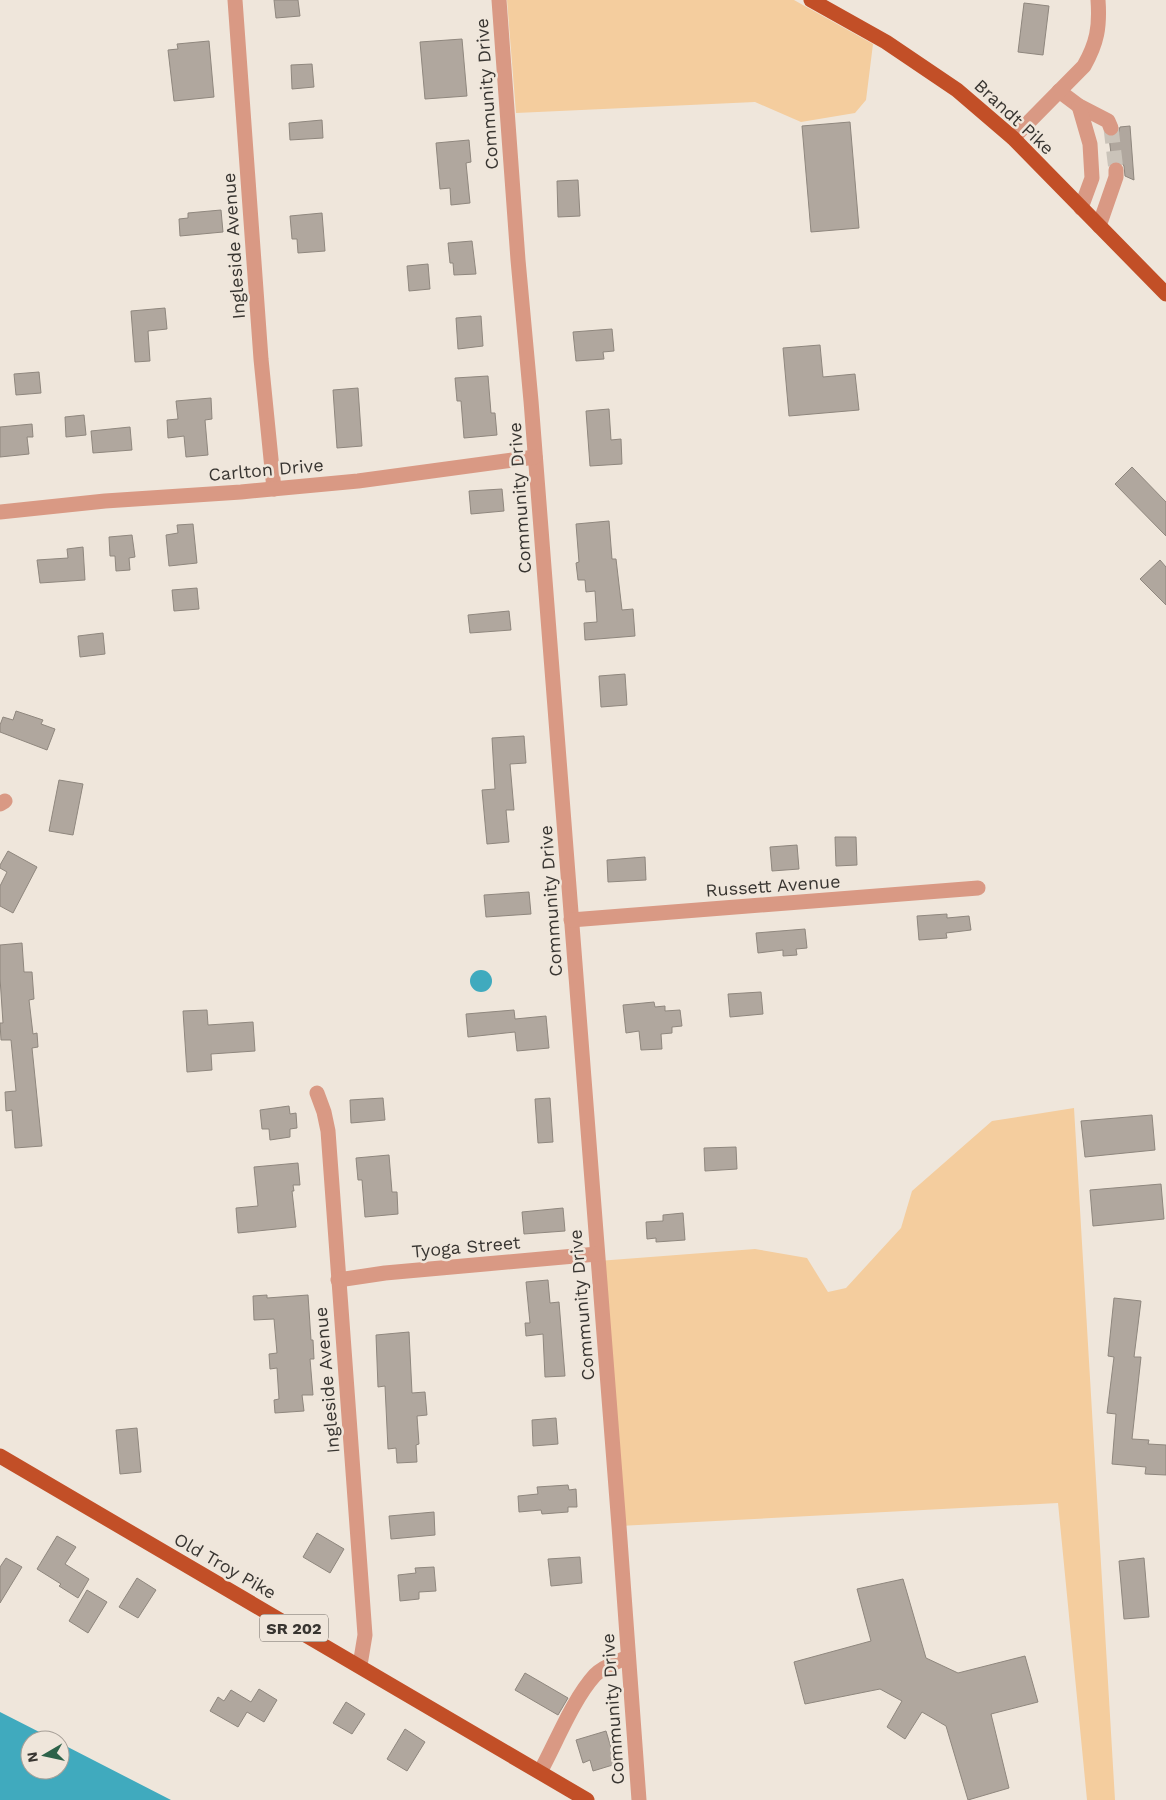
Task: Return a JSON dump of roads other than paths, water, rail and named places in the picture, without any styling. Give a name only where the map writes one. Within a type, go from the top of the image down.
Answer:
[{"type":"main road","name":"Brandt Pike","points":[[811,0],[886,42],[957,90],[1013,138],[1166,294]]},
{"type":"main road","name":"Old Troy Pike","points":[[0,1456],[360,1665],[587,1800]]},
{"type":"street","name":"Ingleside Avenue","points":[[236,0],[261,359],[274,489]]},
{"type":"street","name":"Community Drive","points":[[499,0],[639,1800]]},
{"type":"street","points":[[1013,138],[1084,66],[1092,52],[1097,36],[1099,20],[1098,0]]},
{"type":"street","points":[[1058,91],[1079,106],[1108,121],[1110,128]]},
{"type":"street","points":[[1079,106],[1090,144],[1092,178],[1081,208]]},
{"type":"street","points":[[1099,226],[1116,177],[1116,170]]},
{"type":"street","name":"Carlton Drive","points":[[0,512],[105,501],[358,481],[535,457]]},
{"type":"street","name":"Russett Avenue","points":[[571,920],[978,888]]},
{"type":"street","name":"Ingleside Avenue","points":[[317,1093],[324,1112],[328,1132],[365,1635],[360,1665]]},
{"type":"street","name":"Tyoga Street","points":[[338,1280],[385,1273],[597,1254]]},
{"type":"street","points":[[540,1772],[578,1698],[595,1675],[607,1666],[628,1657]]},
{"type":"water","points":[[477,970],[485,970],[492,977],[492,985],[485,992],[477,992],[470,985],[470,977]]},
{"type":"water","points":[[0,1712],[35,1730],[20,1730],[20,1780],[70,1780],[70,1748],[171,1800],[0,1800]]},
{"type":"tunnel","points":[[1111,128],[1116,170]]}]
